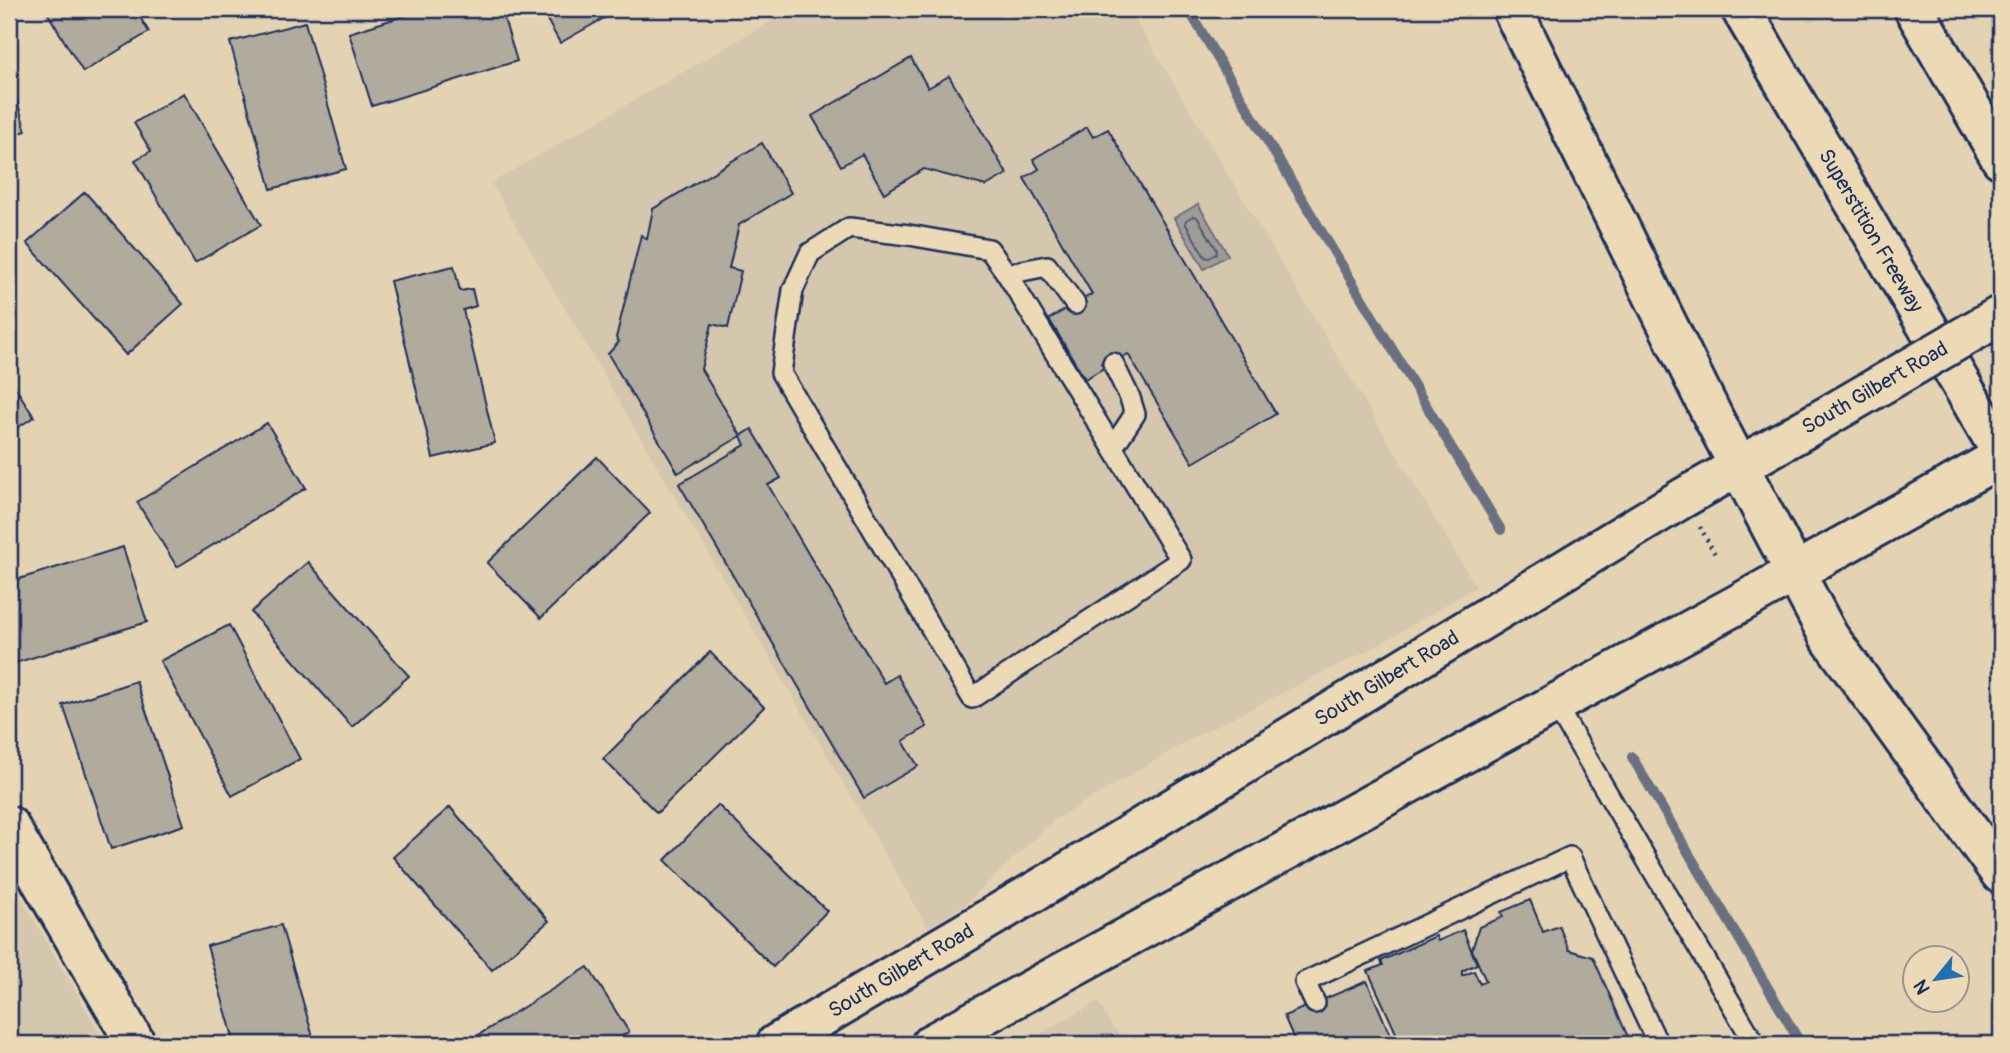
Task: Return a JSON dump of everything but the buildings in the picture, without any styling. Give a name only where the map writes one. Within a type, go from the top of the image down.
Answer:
[{"type":"main road","points":[[1512,9],[1738,466],[1829,637],[2001,874]]},
{"type":"main road","name":"Superstition Freeway","points":[[1741,9],[2001,455]]},
{"type":"main road","points":[[1914,9],[2001,159]]},
{"type":"main road","name":"South Gilbert Road","points":[[776,1044],[1003,911],[1738,466],[2001,315]]},
{"type":"main road","points":[[931,1044],[1888,522],[2001,455]]},
{"type":"main road","points":[[9,826],[136,1044]]},
{"type":"lane","points":[[849,228],[989,248],[1007,274],[1181,560],[972,698],[781,373],[793,290],[810,253],[849,228]]},
{"type":"lane","points":[[1007,274],[1047,266],[1075,304]]},
{"type":"lane","points":[[1113,363],[1135,414],[1113,447]]},
{"type":"lane","points":[[1555,704],[1755,1044]]},
{"type":"lane","points":[[1315,1003],[1305,982],[1570,857],[1658,1044]]},
{"type":"path","points":[[1698,523],[1715,554]]},
{"type":"shaded area","points":[[792,9],[1129,9],[1476,587],[1373,648],[1196,736],[1053,821],[965,905],[928,928],[491,183]]},
{"type":"shaded area","points":[[9,877],[106,1044],[9,1044]]},
{"type":"shaded area","points":[[1098,1001],[1112,1026],[1130,1044],[1023,1044]]},
{"type":"water","points":[[1198,204],[1228,255],[1204,269],[1174,218]]},
{"type":"waterway","points":[[1188,9],[1501,530]]},
{"type":"waterway","points":[[1632,757],[1801,1044]]}]
